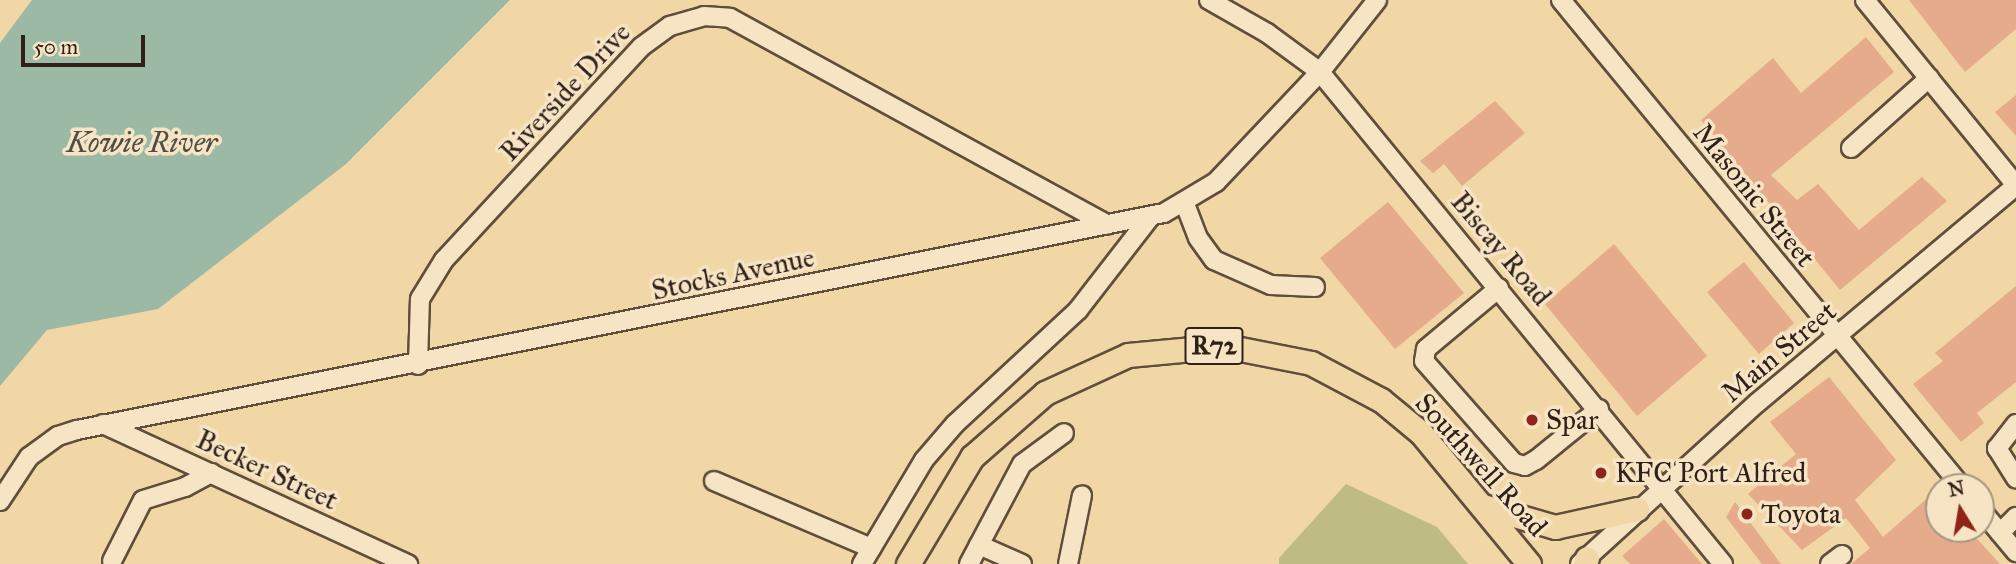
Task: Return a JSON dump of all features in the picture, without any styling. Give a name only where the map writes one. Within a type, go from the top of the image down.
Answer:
[{"type":"main road","name":"Southwell Road","points":[[908,564],[972,457],[1019,411],[1085,371],[1128,355],[1174,348],[1225,346],[1284,354],[1358,386],[1421,433],[1530,564]]},
{"type":"main road","points":[[1483,506],[1555,527],[1637,509]]},
{"type":"street","name":"Biscay Road","points":[[1209,0],[1267,33],[1320,72],[1663,486],[1723,564]]},
{"type":"street","name":"Stocks Avenue","points":[[0,501],[11,480],[44,445],[103,424],[418,365],[1151,216],[1185,204],[1216,182],[1320,72],[1377,0]]},
{"type":"street","name":"Masonic Street","points":[[1561,0],[1837,339],[1950,473]]},
{"type":"street","points":[[1873,3],[1929,78],[2016,185]]},
{"type":"street","name":"Riverside Drive","points":[[418,365],[420,299],[444,260],[640,47],[670,26],[704,16],[730,18],[1107,224]]},
{"type":"street","points":[[1851,148],[1929,78]]},
{"type":"street","name":"Main Street","points":[[1584,562],[1663,486],[2016,185]]},
{"type":"street","points":[[1185,204],[1198,238],[1214,260],[1271,285],[1315,287]]},
{"type":"street","points":[[862,564],[932,451],[1078,310],[1151,216]]},
{"type":"street","points":[[1499,288],[1426,349],[1424,360],[1514,463],[1525,466],[1536,460],[1599,409]]},
{"type":"street","name":"Becker Street","points":[[103,424],[408,564]]},
{"type":"street","points":[[2016,424],[1997,448],[2016,478]]},
{"type":"street","points":[[969,564],[1022,464],[1064,433]]},
{"type":"street","points":[[112,561],[143,500],[185,487],[211,473]]},
{"type":"street","points":[[714,481],[871,548]]},
{"type":"street","points":[[1068,564],[1082,495]]},
{"type":"street","points":[[2000,533],[2016,517]]},
{"type":"street","points":[[1995,527],[2016,552]]},
{"type":"street","points":[[979,545],[1022,564]]},
{"type":"shaded area","points":[[1346,484],[1437,527],[1468,564],[1279,564],[1279,558]]},
{"type":"water","name":"Kowie River","points":[[32,0],[510,0],[346,164],[158,309],[47,330],[0,386],[0,43]]},
{"type":"building","points":[[1909,0],[2016,0],[2016,29],[1965,72]]},
{"type":"building","points":[[1866,37],[1894,72],[1771,175],[1797,200],[1818,184],[1859,230],[1922,177],[1947,201],[1840,290],[1701,120],[1773,58],[1801,93]]},
{"type":"building","points":[[2016,95],[2016,136],[1995,112]]},
{"type":"building","points":[[1495,101],[1525,133],[1462,186],[1444,164],[1433,173],[1420,161]]},
{"type":"building","points":[[1388,202],[1464,293],[1395,349],[1320,258]]},
{"type":"building","points":[[1614,244],[1707,356],[1637,416],[1545,304]]},
{"type":"building","points":[[1744,262],[1794,323],[1759,354],[1707,292]]},
{"type":"building","points":[[2016,286],[2016,382],[1977,413],[1984,423],[1961,442],[1913,384],[1943,361],[1935,353]]},
{"type":"building","points":[[1829,377],[1896,460],[1855,500],[1883,537],[1925,500],[1925,543],[1981,543],[2000,564],[1851,564],[1870,548],[1846,518],[1802,550],[1748,494],[1796,454],[1770,422]]},
{"type":"building","points":[[1735,502],[1781,564],[1762,564],[1726,517]]},
{"type":"building","points":[[1664,519],[1702,564],[1630,564],[1622,556]]},
{"type":"place","name":"Spar","points":[[1532,420]]},
{"type":"place","name":"KFC Port Alfred","points":[[1601,473]]},
{"type":"place","name":"Toyota","points":[[1747,514]]}]
